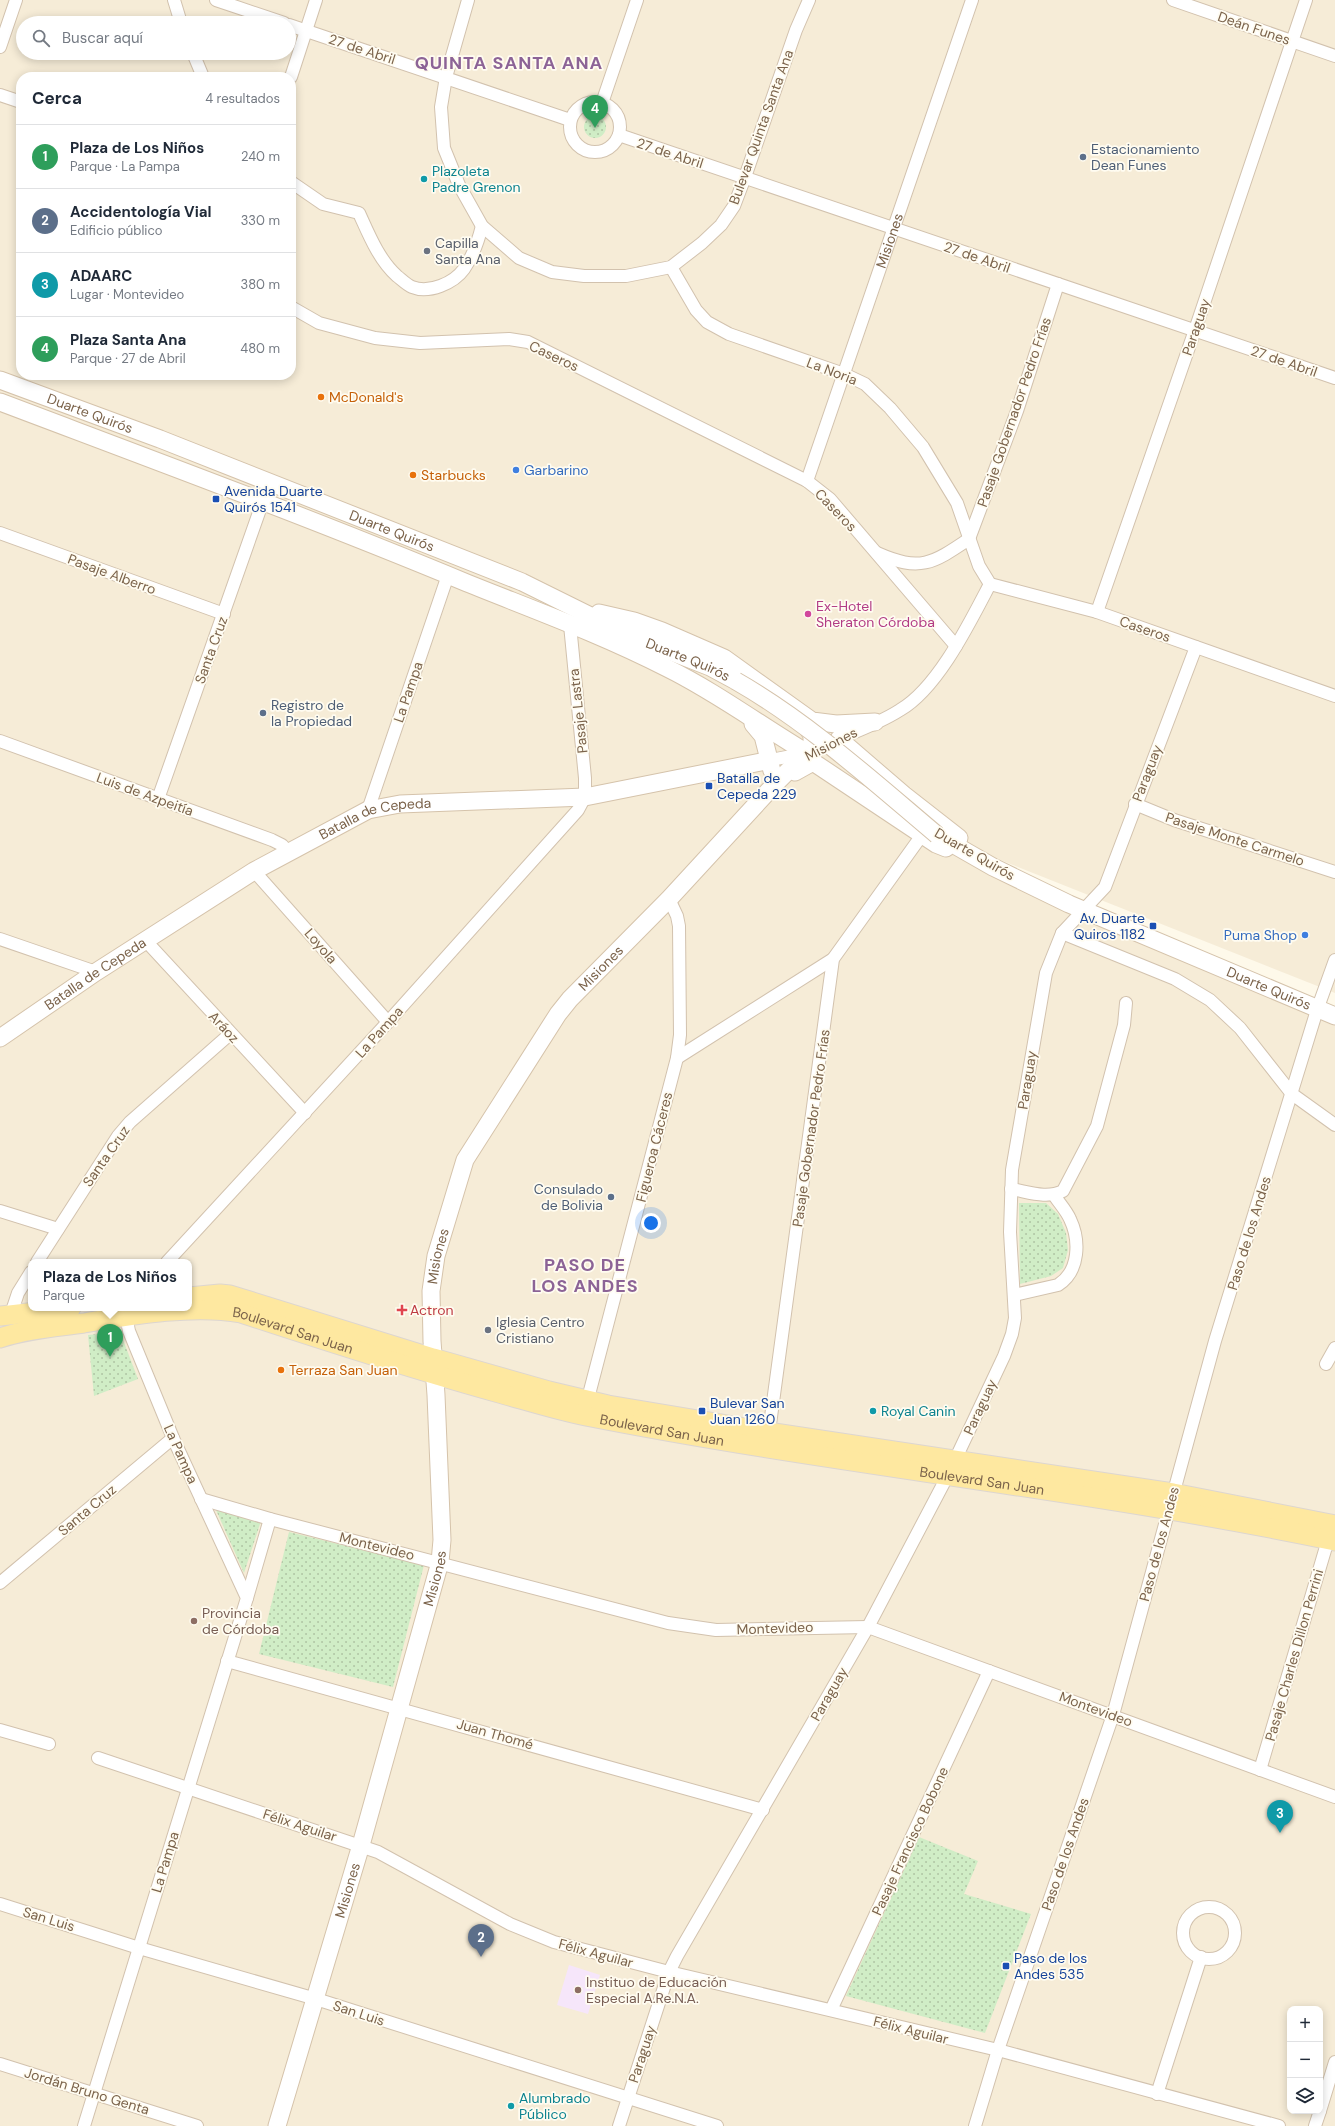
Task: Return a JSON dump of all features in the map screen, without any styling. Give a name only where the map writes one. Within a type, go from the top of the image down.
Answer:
[{"type":"main road","name":"Duarte Quirós","points":[[0,380],[167,442],[508,576],[630,636],[710,667],[757,693],[847,759],[929,835]]},
{"type":"main road","name":"Duarte Quirós","points":[[0,402],[263,501],[570,625],[666,667],[719,695],[748,717],[929,835],[1085,911],[1335,1016]]},
{"type":"main road","points":[[573,608],[634,621],[696,644],[724,658],[812,721],[836,724],[875,722]]},
{"type":"main road","points":[[792,708],[812,735],[810,758],[838,751],[852,751]]},
{"type":"main road","points":[[748,717],[763,736],[777,782]]},
{"type":"main road","points":[[839,739],[993,867]]},
{"type":"main road","name":"Misiones","points":[[277,2126],[362,1845],[440,1562],[442,1540],[434,1367],[432,1273],[443,1230],[465,1160],[558,1014],[570,1000],[669,899],[777,782],[810,758]]},
{"type":"main road","name":"Batalla de Cepeda","points":[[0,1038],[96,972],[254,871],[368,810],[400,804],[585,796],[771,760]]},
{"type":"main road","name":"Boulevard San Juan","points":[[192,1296],[220,1294],[230,1296],[434,1367]]},
{"type":"main road","name":"Boulevard San Juan","points":[[192,1310],[222,1310],[241,1314],[585,1408],[767,1440],[952,1468],[1173,1493],[1333,1535]]},
{"type":"main road","points":[[5,1315],[43,1311]]},
{"type":"main road","name":"Boulevard San Juan","points":[[0,1338],[24,1331],[128,1312],[154,1311]]},
{"type":"main road","name":"Boulevard San Juan","points":[[952,1468],[1169,1511],[1333,1535]]},
{"type":"street","points":[[0,47],[16,0]]},
{"type":"street","points":[[174,0],[178,16]]},
{"type":"street","points":[[216,0],[263,16]]},
{"type":"street","points":[[292,72],[307,31],[316,0]]},
{"type":"street","name":"Bulevar Quinta Santa Ana","points":[[468,0],[446,77],[441,107],[444,148],[459,184],[482,226],[519,258],[552,272],[584,276],[626,276],[671,267],[702,244],[721,225],[734,206],[796,30],[809,0]]},
{"type":"street","points":[[602,103],[637,0]]},
{"type":"street","name":"Misiones","points":[[807,481],[972,0]]},
{"type":"street","name":"Deán Funes","points":[[1173,0],[1335,56]]},
{"type":"street","name":"Paraguay","points":[[1097,612],[1195,330],[1306,0]]},
{"type":"street","name":"27 de Abril","points":[[296,27],[570,120]]},
{"type":"street","points":[[196,60],[201,72]]},
{"type":"street","points":[[0,95],[16,100]]},
{"type":"street","points":[[602,103],[609,106],[619,119],[619,136],[609,148],[601,152],[592,153],[584,150],[572,138],[569,129],[570,120],[579,108],[586,104],[602,103]]},
{"type":"street","name":"27 de Abril","points":[[619,136],[745,177],[1335,378]]},
{"type":"street","points":[[296,185],[323,204],[336,209],[359,213],[371,239],[385,263],[397,276],[413,287],[432,288],[448,283],[463,270],[477,245],[482,226]]},
{"type":"street","name":"La Noria","points":[[671,267],[696,310],[707,322],[730,334],[844,374],[864,384],[890,408],[923,448],[957,503],[969,539]]},
{"type":"street","name":"Pasaje Gobernador Pedro Frías","points":[[969,539],[1017,411],[1058,284]]},
{"type":"street","name":"Caseros","points":[[296,310],[319,324],[375,338],[420,343],[509,340],[528,342],[807,481],[830,499],[874,552],[899,563],[925,564],[942,557],[969,539]]},
{"type":"street","name":"Santa Cruz","points":[[158,799],[263,501]]},
{"type":"street","name":"Pasaje Alberro","points":[[0,533],[224,614]]},
{"type":"street","points":[[969,539],[979,566],[990,584]]},
{"type":"street","points":[[874,552],[956,646]]},
{"type":"street","name":"La Pampa","points":[[368,810],[448,575]]},
{"type":"street","name":"Misiones","points":[[810,758],[839,739],[901,710],[924,689],[956,646],[990,584]]},
{"type":"street","name":"Caseros","points":[[990,584],[1097,612],[1335,696]]},
{"type":"street","name":"Pasaje Lastra","points":[[570,625],[585,778],[585,796]]},
{"type":"street","name":"Paraguay","points":[[619,2126],[669,1972],[677,1956],[868,1627],[952,1468],[1004,1356],[1012,1334],[1015,1318],[1010,1232],[1012,1170],[1042,987],[1052,955],[1062,933],[1085,911],[1105,887],[1135,804],[1196,647]]},
{"type":"street","name":"Luis de Azpeitía","points":[[0,741],[272,840],[282,845],[288,852]]},
{"type":"street","name":"Batalla de Cepeda","points":[[771,760],[810,758]]},
{"type":"street","name":"La Pampa","points":[[170,1259],[388,1022],[578,810],[585,796]]},
{"type":"street","name":"Pasaje Monte Carmelo","points":[[1135,804],[1174,820],[1335,872]]},
{"type":"street","name":"Pasaje Gobernador Pedro Frías","points":[[767,1440],[833,959],[929,835]]},
{"type":"street","name":"Loyola","points":[[254,871],[388,1022]]},
{"type":"street","name":"Figueroa Cáceres","points":[[585,1408],[677,1058],[680,1035],[679,926],[677,916],[669,899]]},
{"type":"street","points":[[1062,933],[1175,979],[1210,1000],[1240,1028],[1292,1094],[1335,1125]]},
{"type":"street","points":[[0,939],[96,972]]},
{"type":"street","name":"Aráoz","points":[[145,940],[230,1034],[305,1113]]},
{"type":"street","points":[[677,1058],[833,959]]},
{"type":"street","name":"Paso de los Andes","points":[[975,2126],[998,2050],[1113,1715],[1215,1341],[1335,960]]},
{"type":"street","points":[[1011,1189],[1054,1195],[1063,1191],[1097,1126],[1124,1025],[1126,1003]]},
{"type":"street","name":"Santa Cruz","points":[[39,1259],[118,1136],[130,1122],[230,1034]]},
{"type":"street","points":[[1014,1295],[1058,1285],[1064,1282],[1073,1269],[1076,1250],[1075,1234],[1070,1218],[1054,1195]]},
{"type":"street","points":[[0,1211],[58,1229]]},
{"type":"street","points":[[5,1315],[28,1277]]},
{"type":"street","name":"La Pampa","points":[[128,1312],[129,1330],[174,1438],[247,1598]]},
{"type":"street","points":[[1326,1364],[1335,1348]]},
{"type":"street","name":"Santa Cruz","points":[[0,1582],[174,1438]]},
{"type":"street","name":"Montevideo","points":[[201,1499],[270,1519],[440,1562],[668,1623],[700,1629],[716,1630],[868,1627],[1335,1797]]},
{"type":"street","name":"La Pampa","points":[[84,2126],[270,1519]]},
{"type":"street","name":"Pasaje Charles Dillon Perrini","points":[[1260,1770],[1333,1535]]},
{"type":"street","name":"Juan Thomé","points":[[227,1660],[763,1810]]},
{"type":"street","name":"Pasaje Francisco Bobone","points":[[830,2010],[989,1671]]},
{"type":"street","points":[[0,1730],[49,1744]]},
{"type":"street","name":"Félix Aguilar","points":[[98,1758],[362,1845],[378,1852],[475,1906],[531,1934],[554,1942],[669,1972],[998,2050],[1279,2126]]},
{"type":"street","name":"San Luis","points":[[0,1904],[139,1948],[316,1999],[717,2126]]},
{"type":"street","points":[[1202,1908],[1218,1908],[1226,1912],[1233,1924],[1235,1937],[1232,1945],[1219,1957],[1210,1959],[1201,1957],[1188,1948],[1184,1940],[1184,1924],[1194,1911],[1202,1908]]},
{"type":"street","points":[[1157,2094],[1201,1957]]},
{"type":"street","points":[[1323,2101],[1335,2062]]},
{"type":"street","name":"Jordán Bruno Genta","points":[[0,2064],[197,2126]]},
{"type":"street","points":[[1315,2126],[1319,2114]]},
{"type":"shaded area","points":[[0,0],[1335,0],[1335,993],[940,836],[1335,1021],[1335,2126],[0,2126]]},
{"type":"shaded area","name":"Instituo de Educación Especial A.Re.N.A.","points":[[569,1965],[600,1975],[588,2014],[557,2005]]},
{"type":"green space","points":[[595,116],[603,119],[606,127],[603,135],[595,138],[587,135],[584,127],[587,119]]},
{"type":"green space","points":[[1019,1203],[1046,1203],[1058,1214],[1066,1233],[1068,1250],[1063,1268],[1051,1276],[1020,1284]]},
{"type":"green space","points":[[120,1332],[138,1379],[94,1396],[88,1335]]},
{"type":"green space","points":[[216,1510],[261,1521],[244,1573]]},
{"type":"green space","points":[[289,1532],[424,1565],[393,1687],[259,1654]]},
{"type":"green space","points":[[919,1837],[978,1861],[964,1894],[1031,1914],[985,2033],[846,1996]]},
{"type":"place","name":"Plaza Santa Ana","points":[[595,128]]},
{"type":"place","name":"Estacionamiento Dean Funes","points":[[1083,157]]},
{"type":"place","name":"Plazoleta Padre Grenon","points":[[424,179]]},
{"type":"place","name":"Capilla Santa Ana","points":[[427,251]]},
{"type":"place","name":"McDonald's","points":[[321,397]]},
{"type":"place","name":"Garbarino","points":[[516,470]]},
{"type":"place","name":"Starbucks","points":[[413,475]]},
{"type":"place","name":"Avenida Duarte Quirós 1541","points":[[216,499]]},
{"type":"place","name":"Ex-Hotel Sheraton Córdoba","points":[[808,614]]},
{"type":"place","name":"Registro de la Propiedad","points":[[263,713]]},
{"type":"place","name":"Batalla de Cepeda 229","points":[[709,786]]},
{"type":"place","name":"Av. Duarte Quiros 1182","points":[[1153,926]]},
{"type":"place","name":"Puma Shop","points":[[1305,935]]},
{"type":"place","name":"Consulado de Bolivia","points":[[611,1197]]},
{"type":"place","name":"Actron","points":[[402,1310]]},
{"type":"place","name":"Iglesia Centro Cristiano","points":[[488,1330]]},
{"type":"place","name":"Plaza de Los Niños","points":[[110,1357]]},
{"type":"place","name":"Terraza San Juan","points":[[281,1370]]},
{"type":"place","name":"Bulevar San Juan 1260","points":[[702,1411]]},
{"type":"place","name":"Royal Canin","points":[[873,1411]]},
{"type":"place","name":"Provincia de Córdoba","points":[[194,1621]]},
{"type":"place","name":"ADAARC","points":[[1280,1833]]},
{"type":"place","name":"Accidentología Vial","points":[[481,1957]]},
{"type":"place","name":"Paso de los Andes 535","points":[[1006,1966]]},
{"type":"place","name":"Instituo de Educación Especial A.Re.N.A.","points":[[578,1990]]},
{"type":"place","name":"Alumbrado Público","points":[[511,2106]]},
{"type":"district","name":"QUINTA SANTA ANA","points":[[509,63]]},
{"type":"district","name":"PASO DE LOS ANDES","points":[[585,1275]]}]
